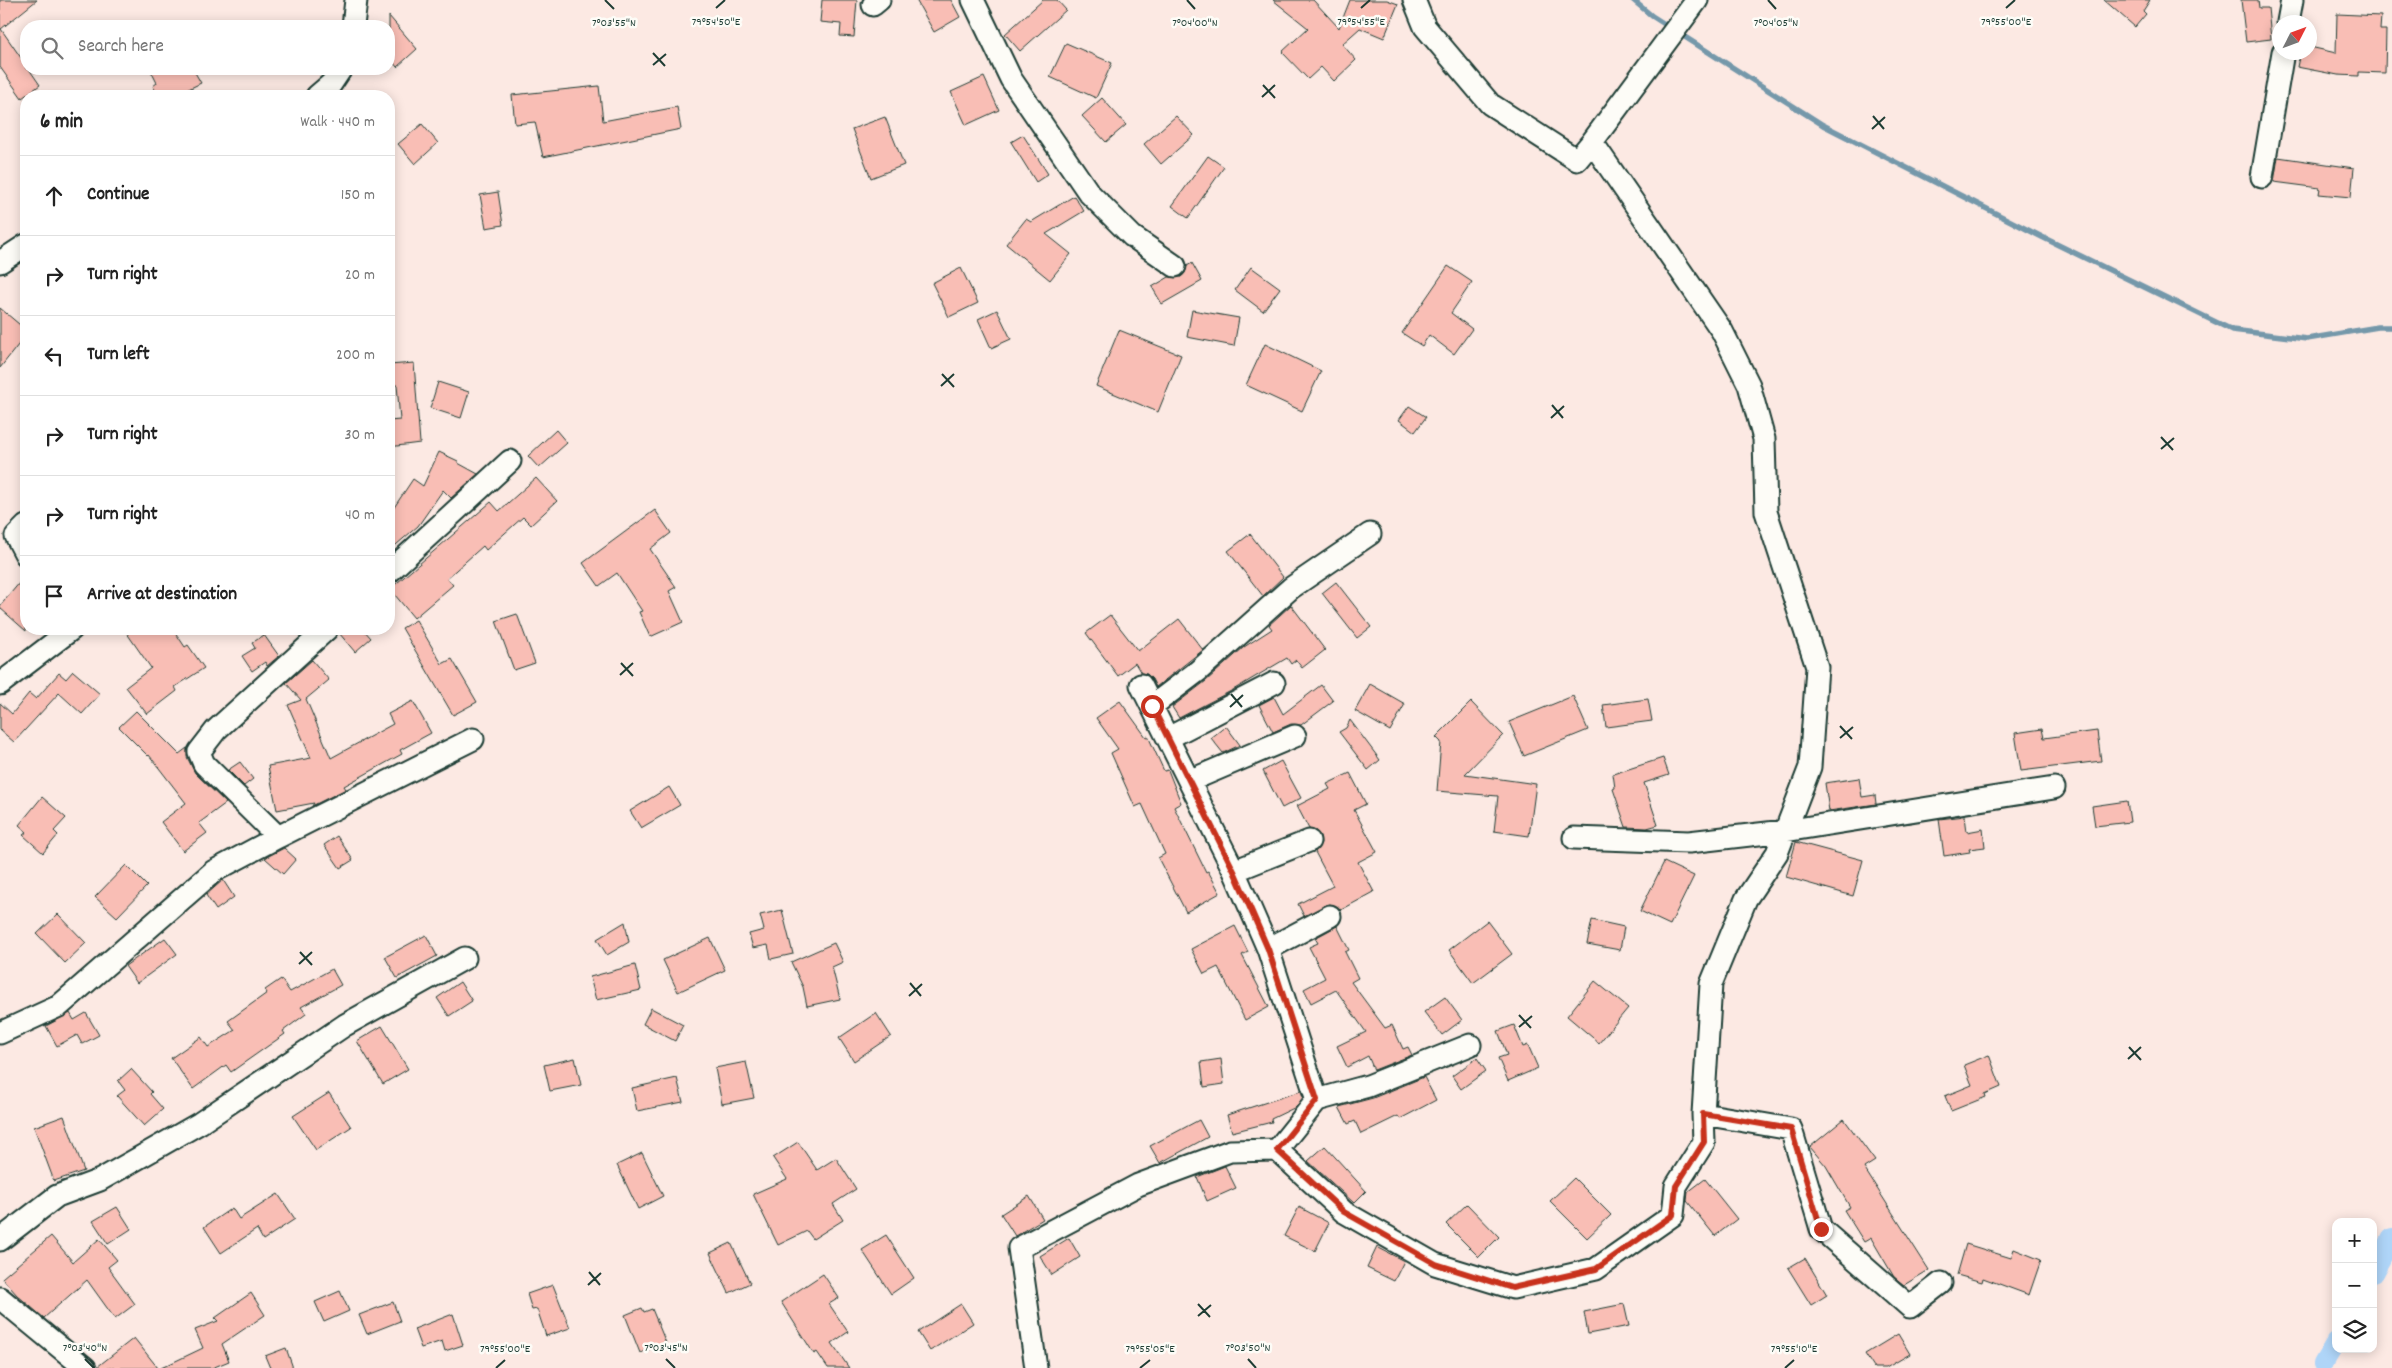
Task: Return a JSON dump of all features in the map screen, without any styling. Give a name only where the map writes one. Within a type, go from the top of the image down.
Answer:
[{"type":"street","points":[[354,20],[356,0]]},
{"type":"street","points":[[973,0],[1011,79],[1089,193],[1132,236],[1175,266]]},
{"type":"street","points":[[1414,0],[1425,26],[1490,104],[1578,160],[1696,1]]},
{"type":"street","points":[[2289,15],[2292,0]]},
{"type":"street","points":[[2262,177],[2282,60]]},
{"type":"street","points":[[324,90],[337,75]]},
{"type":"street","points":[[1036,1368],[1019,1248],[1138,1185],[1230,1151],[1277,1150],[1344,1212],[1436,1264],[1512,1288],[1596,1269],[1673,1215],[1676,1186],[1704,1142],[1703,1114],[1711,984],[1746,898],[1777,853],[1810,767],[1817,667],[1766,512],[1764,439],[1749,385],[1722,331],[1592,142]]},
{"type":"street","points":[[0,262],[20,249]]},
{"type":"street","points":[[395,566],[510,461]]},
{"type":"street","points":[[20,532],[16,536],[20,543]]},
{"type":"street","points":[[1152,706],[1198,671],[1292,588],[1370,534]]},
{"type":"street","points":[[0,684],[64,635]]},
{"type":"street","points":[[278,837],[204,764],[199,752],[216,730],[320,635]]},
{"type":"street","points":[[1168,738],[1274,683]]},
{"type":"street","points":[[1141,684],[1234,871],[1268,949],[1317,1100]]},
{"type":"street","points":[[1189,780],[1295,736]]},
{"type":"street","points":[[0,1033],[59,1006],[214,871],[473,739]]},
{"type":"street","points":[[1574,838],[1689,842],[1785,831],[2054,788]]},
{"type":"street","points":[[1234,871],[1309,841]]},
{"type":"street","points":[[1268,949],[1330,916]]},
{"type":"street","points":[[0,1240],[57,1196],[100,1180],[200,1123],[345,1025],[465,958]]},
{"type":"street","points":[[1277,1150],[1317,1100],[1368,1086],[1470,1045]]},
{"type":"street","points":[[1703,1114],[1791,1129],[1821,1229],[1910,1307],[1942,1284]]},
{"type":"street","points":[[0,1298],[84,1368]]},
{"type":"building","points":[[0,0],[37,0],[1,29],[20,56],[20,75],[33,75],[40,85],[33,90],[20,90],[20,95],[0,67]]},
{"type":"building","points":[[822,0],[857,0],[854,37],[840,36],[841,24],[820,22]]},
{"type":"building","points":[[916,0],[951,0],[960,17],[934,32]]},
{"type":"building","points":[[1043,0],[1057,0],[1066,10],[1020,51],[1005,34]]},
{"type":"building","points":[[1273,0],[1313,0],[1339,28],[1350,0],[1387,0],[1398,4],[1384,38],[1360,28],[1342,44],[1356,60],[1334,81],[1321,67],[1308,79],[1282,52],[1308,28]]},
{"type":"building","points":[[2104,0],[2150,0],[2143,11],[2146,14],[2135,27]]},
{"type":"building","points":[[2241,0],[2258,0],[2259,8],[2268,8],[2271,39],[2246,42]]},
{"type":"building","points":[[2337,14],[2381,16],[2380,30],[2386,30],[2385,73],[2359,72],[2359,76],[2338,75],[2297,67],[2298,60],[2317,60],[2317,49],[2336,53]]},
{"type":"building","points":[[395,23],[417,49],[397,67],[395,64]]},
{"type":"building","points":[[1066,43],[1112,63],[1096,98],[1050,77]]},
{"type":"building","points":[[153,75],[196,75],[201,83],[186,90],[155,90],[153,86],[157,83]]},
{"type":"building","points":[[984,77],[999,110],[966,125],[951,92]]},
{"type":"building","points":[[599,86],[603,121],[677,107],[681,129],[543,157],[535,122],[515,124],[512,95]]},
{"type":"building","points":[[1102,98],[1126,125],[1106,142],[1082,116]]},
{"type":"building","points":[[1176,116],[1194,135],[1161,164],[1144,144]]},
{"type":"building","points":[[885,117],[904,165],[871,178],[852,129]]},
{"type":"building","points":[[422,124],[438,143],[415,164],[398,144]]},
{"type":"building","points":[[1023,135],[1048,174],[1036,182],[1011,142]]},
{"type":"building","points":[[1208,156],[1224,167],[1188,218],[1172,206]]},
{"type":"building","points":[[2278,157],[2354,168],[2351,197],[2319,194],[2320,188],[2274,182]]},
{"type":"building","points":[[498,192],[503,225],[486,228],[480,195]]},
{"type":"building","points":[[1074,196],[1084,211],[1046,234],[1071,254],[1050,280],[1006,244],[1026,219],[1031,222]]},
{"type":"building","points":[[1192,263],[1202,281],[1162,304],[1152,287],[1169,277],[1181,277],[1185,273],[1187,266]]},
{"type":"building","points":[[1448,266],[1472,282],[1451,313],[1472,329],[1454,354],[1429,335],[1422,346],[1402,333]]},
{"type":"building","points":[[1251,267],[1280,288],[1263,311],[1235,290]]},
{"type":"building","points":[[961,268],[978,303],[949,317],[932,283]]},
{"type":"building","points":[[0,308],[20,325],[20,343],[0,368]]},
{"type":"building","points":[[997,310],[1011,339],[991,348],[978,319]]},
{"type":"building","points":[[1192,310],[1239,318],[1234,346],[1187,337]]},
{"type":"building","points":[[1119,330],[1181,355],[1158,412],[1096,386]]},
{"type":"building","points":[[1265,344],[1321,371],[1302,411],[1246,385]]},
{"type":"building","points":[[414,363],[420,443],[395,446],[395,420],[400,420],[397,385],[395,385],[395,365]]},
{"type":"building","points":[[438,382],[469,392],[461,418],[430,408]]},
{"type":"building","points":[[1409,406],[1426,417],[1415,432],[1399,420]]},
{"type":"building","points":[[556,430],[567,443],[539,468],[528,456]]},
{"type":"building","points":[[439,452],[478,474],[451,498],[443,490],[418,526],[395,546],[395,506],[413,479],[423,486]]},
{"type":"building","points":[[536,478],[557,501],[531,525],[523,517],[486,550],[483,546],[447,578],[453,585],[414,618],[395,595],[395,585],[491,502],[499,511]]},
{"type":"building","points":[[655,510],[671,533],[650,549],[676,587],[669,591],[683,622],[650,637],[639,612],[642,611],[617,573],[599,586],[583,563]]},
{"type":"building","points":[[1250,534],[1283,577],[1263,596],[1228,551]]},
{"type":"building","points":[[20,582],[20,626],[0,606]]},
{"type":"building","points":[[1336,582],[1371,627],[1357,638],[1322,593]]},
{"type":"building","points":[[1291,605],[1325,650],[1302,668],[1296,660],[1291,664],[1287,658],[1233,690],[1179,718],[1172,707],[1206,681],[1244,647],[1272,629],[1269,625]]},
{"type":"building","points":[[517,614],[535,663],[514,670],[496,621]]},
{"type":"building","points":[[1110,615],[1138,651],[1179,619],[1203,650],[1156,687],[1152,679],[1147,674],[1141,673],[1135,663],[1118,676],[1086,633]]},
{"type":"building","points":[[416,620],[442,664],[452,659],[477,702],[453,715],[402,628]]},
{"type":"building","points":[[128,635],[177,635],[185,647],[188,645],[204,668],[175,687],[177,691],[147,714],[126,687],[151,668]]},
{"type":"building","points":[[264,635],[279,656],[267,666],[265,662],[252,671],[242,656],[255,648],[252,643]]},
{"type":"building","points":[[341,635],[368,635],[371,638],[355,652]]},
{"type":"building","points":[[312,660],[329,680],[306,699],[331,758],[393,724],[388,714],[413,701],[431,733],[400,750],[402,754],[344,786],[346,789],[312,806],[314,803],[277,810],[268,766],[311,758],[288,705],[301,700],[286,683]]},
{"type":"building","points":[[73,671],[100,694],[82,714],[59,693],[14,742],[0,730],[0,703],[12,714],[29,693],[36,699],[59,673],[66,679]]},
{"type":"building","points":[[1370,684],[1405,704],[1390,731],[1355,711]]},
{"type":"building","points":[[1321,685],[1333,701],[1301,725],[1291,724],[1273,732],[1259,705],[1274,697],[1283,714]]},
{"type":"building","points":[[1573,696],[1588,730],[1524,756],[1509,722]]},
{"type":"building","points":[[1648,699],[1652,721],[1606,727],[1603,705]]},
{"type":"building","points":[[1120,701],[1146,737],[1148,736],[1164,771],[1168,770],[1181,803],[1174,807],[1206,872],[1208,871],[1220,893],[1186,912],[1158,858],[1165,854],[1142,804],[1135,807],[1111,753],[1118,749],[1096,718]]},
{"type":"building","points":[[1471,702],[1503,735],[1465,774],[1536,784],[1529,836],[1494,831],[1498,796],[1437,791],[1441,742],[1436,737]]},
{"type":"building","points":[[136,711],[179,754],[187,748],[187,757],[195,773],[226,803],[199,823],[207,833],[183,851],[161,822],[186,803],[149,755],[119,727]]},
{"type":"building","points":[[1350,720],[1380,760],[1368,770],[1339,732],[1346,728]]},
{"type":"building","points":[[1226,726],[1240,745],[1223,753],[1211,738]]},
{"type":"building","points":[[2042,729],[2044,738],[2097,731],[2101,761],[2021,771],[2015,733]]},
{"type":"building","points":[[1663,758],[1669,775],[1644,783],[1658,825],[1647,828],[1626,827],[1613,789],[1615,788],[1613,774]]},
{"type":"building","points":[[1281,761],[1301,798],[1282,808],[1263,771]]},
{"type":"building","points":[[240,762],[253,779],[244,786],[228,770]]},
{"type":"building","points":[[1350,773],[1366,804],[1354,810],[1377,852],[1358,862],[1374,892],[1341,910],[1330,904],[1304,916],[1298,904],[1333,886],[1315,852],[1321,843],[1320,836],[1316,831],[1309,829],[1297,806],[1330,789],[1327,784]]},
{"type":"building","points":[[1859,778],[1862,797],[1875,795],[1876,804],[1829,811],[1825,783]]},
{"type":"building","points":[[669,787],[680,805],[641,828],[630,811]]},
{"type":"building","points":[[42,797],[66,818],[54,831],[58,835],[43,853],[23,835],[27,832],[19,825]]},
{"type":"building","points":[[2127,801],[2130,822],[2095,826],[2092,806]]},
{"type":"building","points":[[1965,816],[1967,832],[1983,829],[1985,847],[1969,849],[1970,852],[1944,856],[1939,819]]},
{"type":"building","points":[[337,836],[353,860],[340,868],[324,845]]},
{"type":"building","points":[[1796,842],[1863,860],[1853,896],[1786,877]]},
{"type":"building","points":[[284,848],[296,859],[283,874],[265,858]]},
{"type":"building","points":[[1664,862],[1694,876],[1670,925],[1640,911]]},
{"type":"building","points":[[126,865],[147,886],[117,917],[95,897]]},
{"type":"building","points":[[223,880],[234,897],[216,910],[206,895]]},
{"type":"building","points":[[782,910],[793,954],[771,959],[768,945],[753,948],[749,934],[764,930],[760,915]]},
{"type":"building","points":[[58,914],[86,943],[65,963],[37,934]]},
{"type":"building","points":[[1592,920],[1624,927],[1620,950],[1587,944]]},
{"type":"building","points":[[1487,921],[1512,954],[1473,983],[1449,950]]},
{"type":"building","points":[[625,922],[629,942],[607,955],[597,939]]},
{"type":"building","points":[[1235,926],[1248,952],[1242,955],[1269,1007],[1245,1020],[1218,967],[1204,974],[1191,949]]},
{"type":"building","points":[[1337,926],[1349,950],[1345,952],[1358,978],[1351,982],[1385,1028],[1392,1025],[1403,1049],[1408,1047],[1412,1055],[1374,1070],[1368,1056],[1347,1067],[1337,1046],[1366,1032],[1336,990],[1311,1003],[1304,989],[1325,978],[1309,947],[1318,943],[1315,938]]},
{"type":"building","points":[[426,935],[437,956],[397,978],[385,957]]},
{"type":"building","points":[[165,938],[177,954],[137,983],[125,966]]},
{"type":"building","points":[[710,938],[725,970],[678,992],[663,960]]},
{"type":"building","points":[[834,943],[843,962],[832,967],[840,999],[807,1006],[803,987],[791,962]]},
{"type":"building","points":[[635,965],[641,990],[596,1000],[590,977]]},
{"type":"building","points":[[332,969],[341,985],[301,1007],[306,1014],[283,1031],[285,1034],[231,1072],[226,1065],[193,1089],[171,1058],[201,1037],[208,1047],[235,1030],[228,1021],[267,993],[265,990],[281,979],[290,992]]},
{"type":"building","points":[[1595,981],[1628,1008],[1599,1043],[1567,1016]]},
{"type":"building","points":[[460,982],[472,1001],[449,1016],[437,998]]},
{"type":"building","points":[[1445,997],[1462,1020],[1442,1035],[1424,1012]]},
{"type":"building","points":[[651,1008],[683,1025],[675,1041],[643,1024]]},
{"type":"building","points":[[70,1013],[74,1020],[86,1013],[99,1035],[82,1044],[77,1035],[57,1046],[46,1026]]},
{"type":"building","points":[[876,1013],[891,1036],[854,1061],[839,1038]]},
{"type":"building","points":[[1514,1025],[1523,1047],[1528,1045],[1538,1068],[1508,1081],[1498,1058],[1507,1055],[1498,1031]]},
{"type":"building","points":[[382,1026],[408,1069],[383,1084],[357,1041]]},
{"type":"building","points":[[1989,1055],[2001,1087],[1985,1094],[1986,1097],[1951,1111],[1945,1096],[1972,1085],[1964,1065]]},
{"type":"building","points":[[575,1058],[581,1085],[550,1091],[544,1065]]},
{"type":"building","points":[[1477,1058],[1486,1071],[1461,1089],[1452,1076]]},
{"type":"building","points":[[1221,1059],[1224,1084],[1204,1087],[1201,1062]]},
{"type":"building","points":[[746,1062],[754,1098],[722,1104],[715,1068]]},
{"type":"building","points":[[131,1069],[152,1092],[150,1094],[163,1109],[144,1126],[117,1096],[125,1090],[118,1081]]},
{"type":"building","points":[[1424,1077],[1436,1100],[1400,1119],[1398,1116],[1361,1134],[1355,1121],[1348,1124],[1339,1107],[1373,1098]]},
{"type":"building","points":[[677,1078],[683,1102],[637,1111],[632,1088]]},
{"type":"building","points":[[1301,1091],[1303,1097],[1296,1107],[1271,1119],[1272,1122],[1232,1132],[1227,1115]]},
{"type":"building","points":[[329,1093],[351,1127],[316,1150],[293,1116]]},
{"type":"building","points":[[64,1116],[84,1171],[54,1181],[34,1127]]},
{"type":"building","points":[[1844,1119],[1875,1161],[1864,1168],[1929,1270],[1904,1285],[1894,1277],[1871,1238],[1864,1242],[1844,1210],[1850,1207],[1826,1166],[1810,1147]]},
{"type":"building","points":[[1199,1120],[1208,1137],[1160,1163],[1150,1146]]},
{"type":"building","points":[[798,1142],[817,1170],[836,1158],[856,1189],[833,1204],[843,1220],[813,1239],[807,1231],[778,1245],[753,1194],[787,1179],[773,1158]]},
{"type":"building","points":[[1325,1146],[1366,1191],[1354,1203],[1308,1161]]},
{"type":"building","points":[[642,1153],[663,1196],[638,1209],[617,1165]]},
{"type":"building","points":[[1225,1166],[1236,1188],[1207,1201],[1197,1177]]},
{"type":"building","points":[[1574,1178],[1611,1215],[1587,1238],[1550,1201]]},
{"type":"building","points":[[1705,1179],[1737,1219],[1715,1236],[1687,1201],[1688,1192]]},
{"type":"building","points":[[278,1194],[295,1219],[263,1240],[257,1229],[221,1253],[204,1227],[232,1208],[239,1219]]},
{"type":"building","points":[[1029,1196],[1043,1219],[1015,1236],[1001,1214]]},
{"type":"building","points":[[1467,1204],[1499,1237],[1479,1257],[1446,1224]]},
{"type":"building","points":[[117,1207],[131,1229],[108,1244],[93,1221]]},
{"type":"building","points":[[1299,1207],[1329,1223],[1315,1251],[1284,1236]]},
{"type":"building","points":[[886,1235],[914,1278],[891,1294],[862,1250]]},
{"type":"building","points":[[51,1236],[73,1262],[99,1239],[117,1260],[108,1267],[135,1304],[115,1319],[87,1280],[44,1318],[17,1295],[2,1278]]},
{"type":"building","points":[[1069,1238],[1080,1257],[1052,1275],[1040,1256]]},
{"type":"building","points":[[731,1243],[750,1283],[729,1293],[710,1253]]},
{"type":"building","points":[[1966,1244],[2011,1258],[2014,1249],[2041,1260],[2029,1295],[1983,1278],[1982,1282],[1957,1275]]},
{"type":"building","points":[[1377,1247],[1404,1261],[1394,1281],[1367,1268]]},
{"type":"building","points":[[1805,1258],[1827,1295],[1811,1305],[1788,1268]]},
{"type":"building","points":[[823,1274],[839,1298],[829,1304],[848,1332],[832,1343],[849,1368],[828,1368],[817,1352],[814,1354],[781,1302]]},
{"type":"building","points":[[553,1285],[570,1328],[546,1336],[537,1309],[532,1310],[527,1294]]},
{"type":"building","points":[[340,1291],[349,1311],[324,1322],[315,1302]]},
{"type":"building","points":[[251,1293],[265,1315],[222,1344],[229,1361],[212,1368],[161,1368],[203,1348],[195,1330],[218,1321],[215,1318]]},
{"type":"building","points":[[393,1302],[400,1321],[367,1334],[359,1315]]},
{"type":"building","points":[[961,1304],[973,1323],[930,1351],[918,1332]]},
{"type":"building","points":[[1624,1304],[1629,1326],[1588,1334],[1584,1312]]},
{"type":"building","points":[[642,1308],[644,1312],[652,1309],[666,1343],[640,1353],[625,1315]]},
{"type":"building","points":[[453,1314],[463,1345],[445,1351],[442,1341],[421,1348],[414,1329]]},
{"type":"building","points":[[1898,1334],[1910,1354],[1886,1368],[1874,1368],[1865,1354]]},
{"type":"building","points":[[134,1338],[158,1368],[97,1368],[97,1367]]},
{"type":"building","points":[[286,1348],[293,1368],[270,1368],[265,1356]]},
{"type":"waterway","points":[[1633,0],[1652,16],[1823,125],[2042,237],[2232,330],[2307,339],[2378,327],[2392,327]]},
{"type":"waterway","points":[[2377,1266],[2392,1238]]},
{"type":"waterway","points":[[2323,1364],[2332,1349]]},
{"type":"route","points":[[1152,706],[1234,871],[1268,949],[1317,1100],[1277,1150],[1344,1212],[1436,1264],[1512,1288],[1596,1269],[1673,1215],[1676,1186],[1704,1142],[1703,1114],[1791,1129],[1821,1229]]}]
